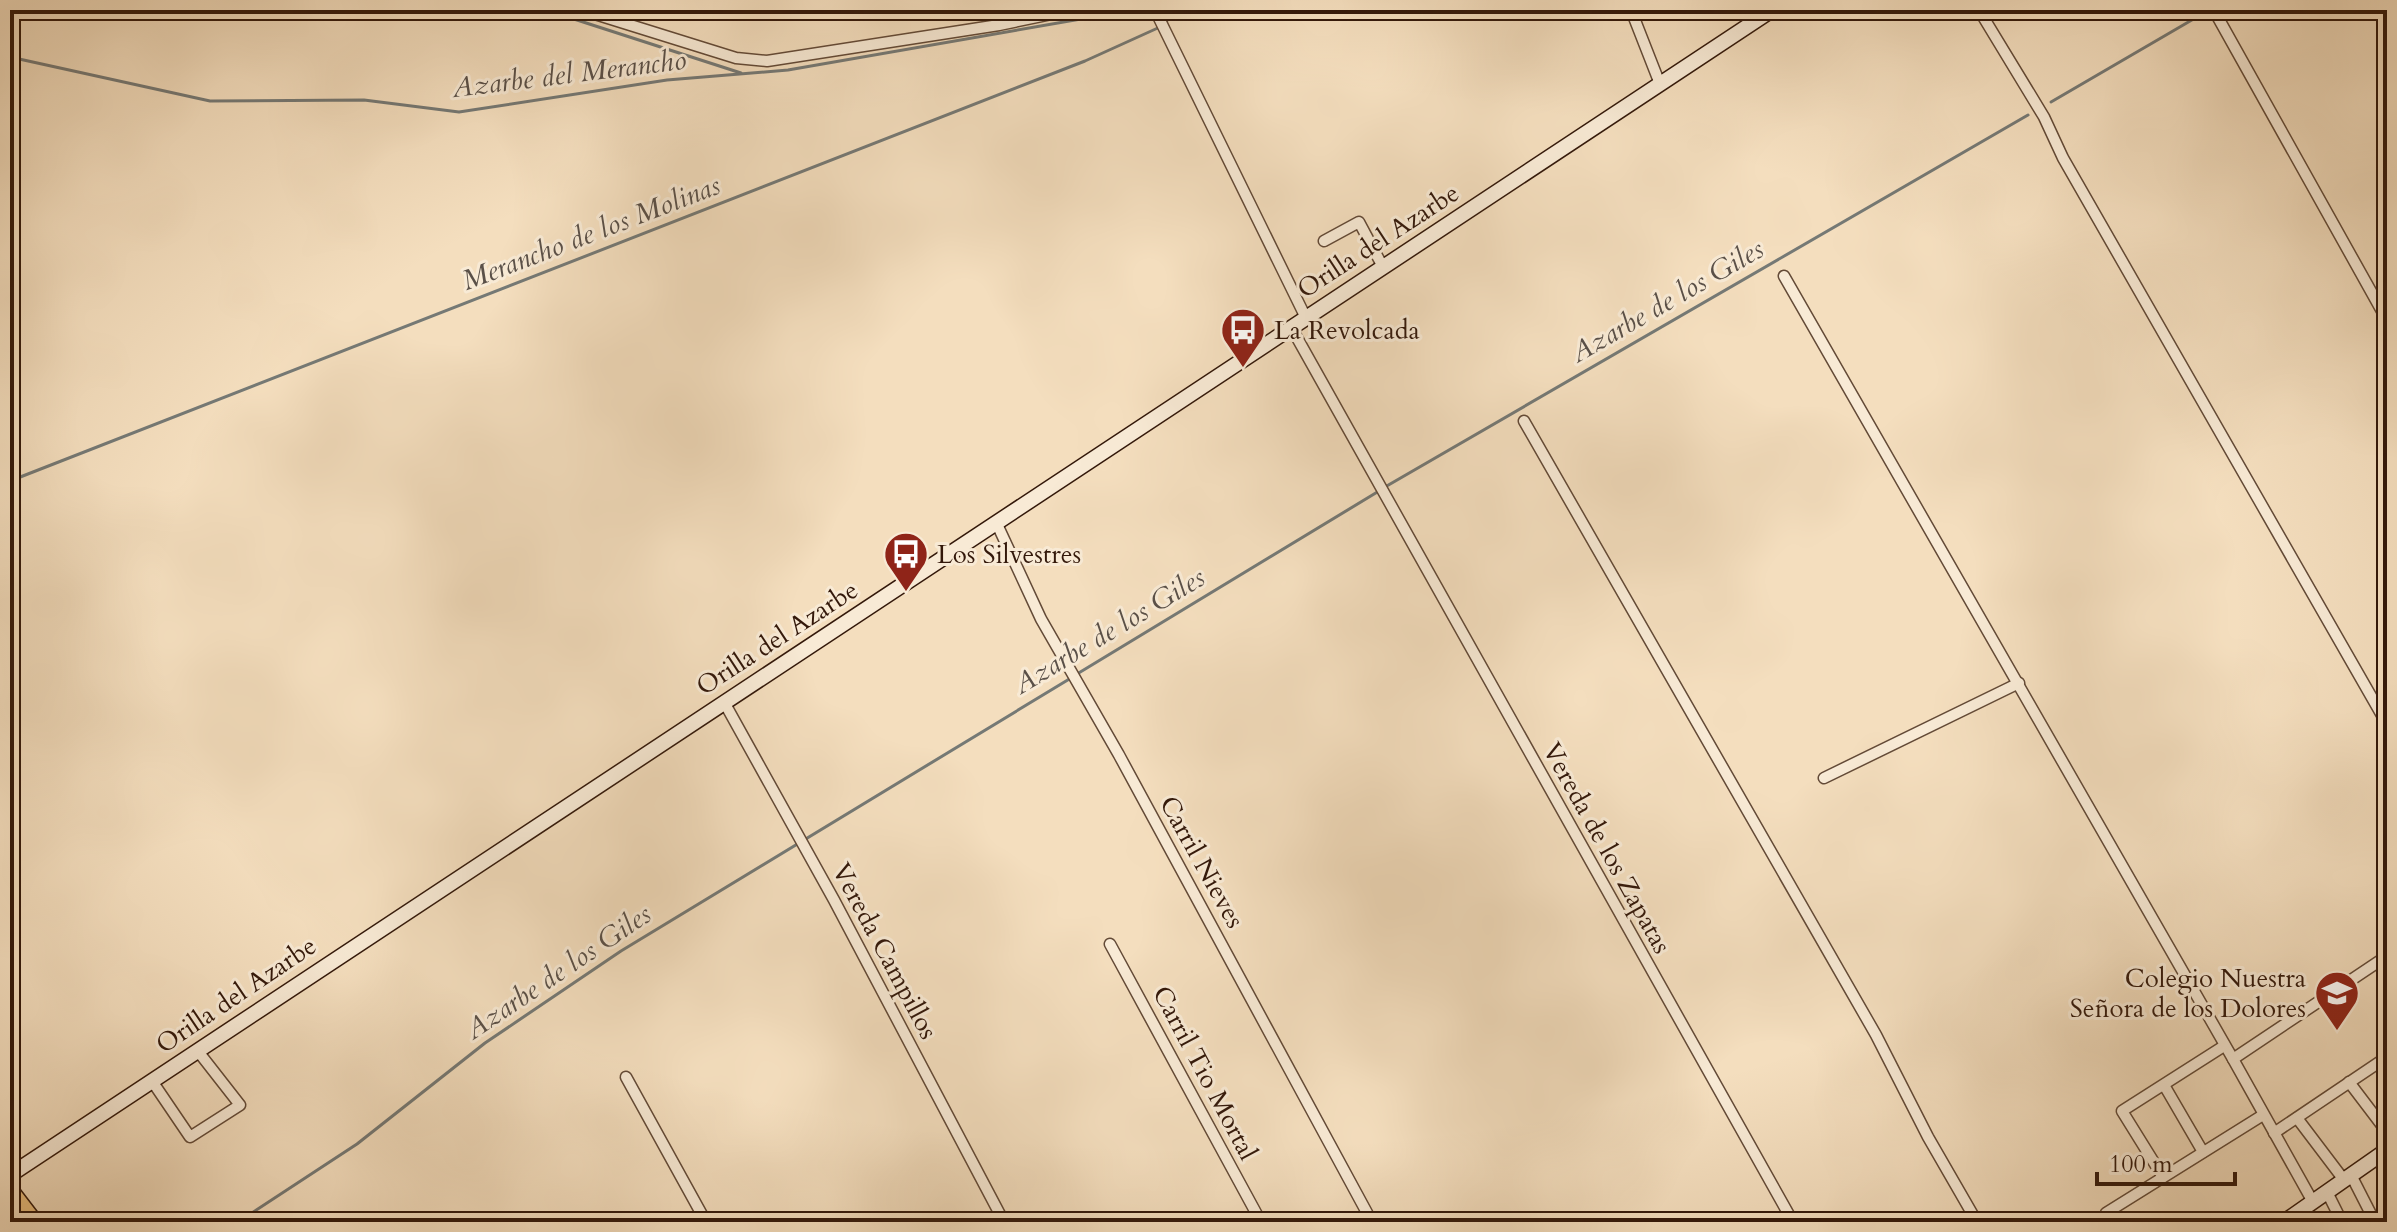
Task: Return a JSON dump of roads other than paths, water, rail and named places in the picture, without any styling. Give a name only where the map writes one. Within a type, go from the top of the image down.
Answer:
[{"type":"highway","points":[[10,1192],[33,1222]]},
{"type":"street","points":[[582,10],[736,58],[767,61],[999,25],[1071,10]]},
{"type":"street","points":[[1155,10],[1306,318]]},
{"type":"street","points":[[1631,10],[1660,84]]},
{"type":"street","name":"Orilla del Azarbe","points":[[10,1175],[1772,10]]},
{"type":"street","points":[[1979,10],[2044,117],[2063,158],[2387,724]]},
{"type":"street","points":[[2216,14],[2387,320]]},
{"type":"street","points":[[1324,241],[1359,222],[1383,267]]},
{"type":"street","points":[[1784,276],[2313,1202]]},
{"type":"street","name":"Vereda de los Zapatas","points":[[1291,327],[1793,1222]]},
{"type":"street","points":[[1524,421],[1876,1035],[1928,1137],[1977,1222]]},
{"type":"street","name":"Carril Nieves","points":[[996,522],[1041,619],[1119,755],[1372,1222]]},
{"type":"street","points":[[1824,778],[2019,683]]},
{"type":"street","name":"Vereda Campillos","points":[[724,702],[834,900],[1004,1222]]},
{"type":"street","name":"Carril Tio Mortal","points":[[1110,944],[1261,1222]]},
{"type":"street","points":[[2233,1059],[2387,956]]},
{"type":"street","points":[[2163,1177],[2122,1111],[2224,1046]]},
{"type":"street","points":[[152,1081],[190,1137],[240,1105],[197,1050]]},
{"type":"street","points":[[2274,1133],[2387,1057]]},
{"type":"street","points":[[626,1077],[706,1222]]},
{"type":"street","points":[[2349,1082],[2387,1132]]},
{"type":"street","points":[[2164,1085],[2203,1152]]},
{"type":"street","points":[[2106,1213],[2263,1115]]},
{"type":"street","points":[[2297,1118],[2348,1177],[2375,1222]]},
{"type":"street","points":[[2284,1222],[2387,1150]]},
{"type":"street","points":[[2327,1192],[2342,1222]]},
{"type":"waterway","points":[[546,10],[741,73]]},
{"type":"waterway","name":"Azarbe del Merancho","points":[[10,57],[210,101],[364,100],[459,112],[667,80],[788,70],[1133,10]]},
{"type":"waterway","name":"Merancho de los Molinas","points":[[1165,22],[1179,10]]},
{"type":"waterway","name":"Azarbe de los Giles","points":[[2051,102],[2209,10]]},
{"type":"waterway","name":"Merancho de los Molinas","points":[[10,481],[1085,61],[1160,27]]},
{"type":"waterway","name":"Azarbe de los Giles","points":[[1385,487],[2028,115]]},
{"type":"waterway","name":"Azarbe de los Giles","points":[[1077,674],[1379,491]]},
{"type":"waterway","name":"Azarbe de los Giles","points":[[238,1222],[357,1144],[485,1043],[621,951],[1071,678]]},
{"type":"place","name":"La Revolcada","points":[[1243,369]]},
{"type":"place","name":"Los Silvestres","points":[[906,593]]},
{"type":"place","name":"Colegio Nuestra Señora de los Dolores","points":[[2337,1032]]}]
